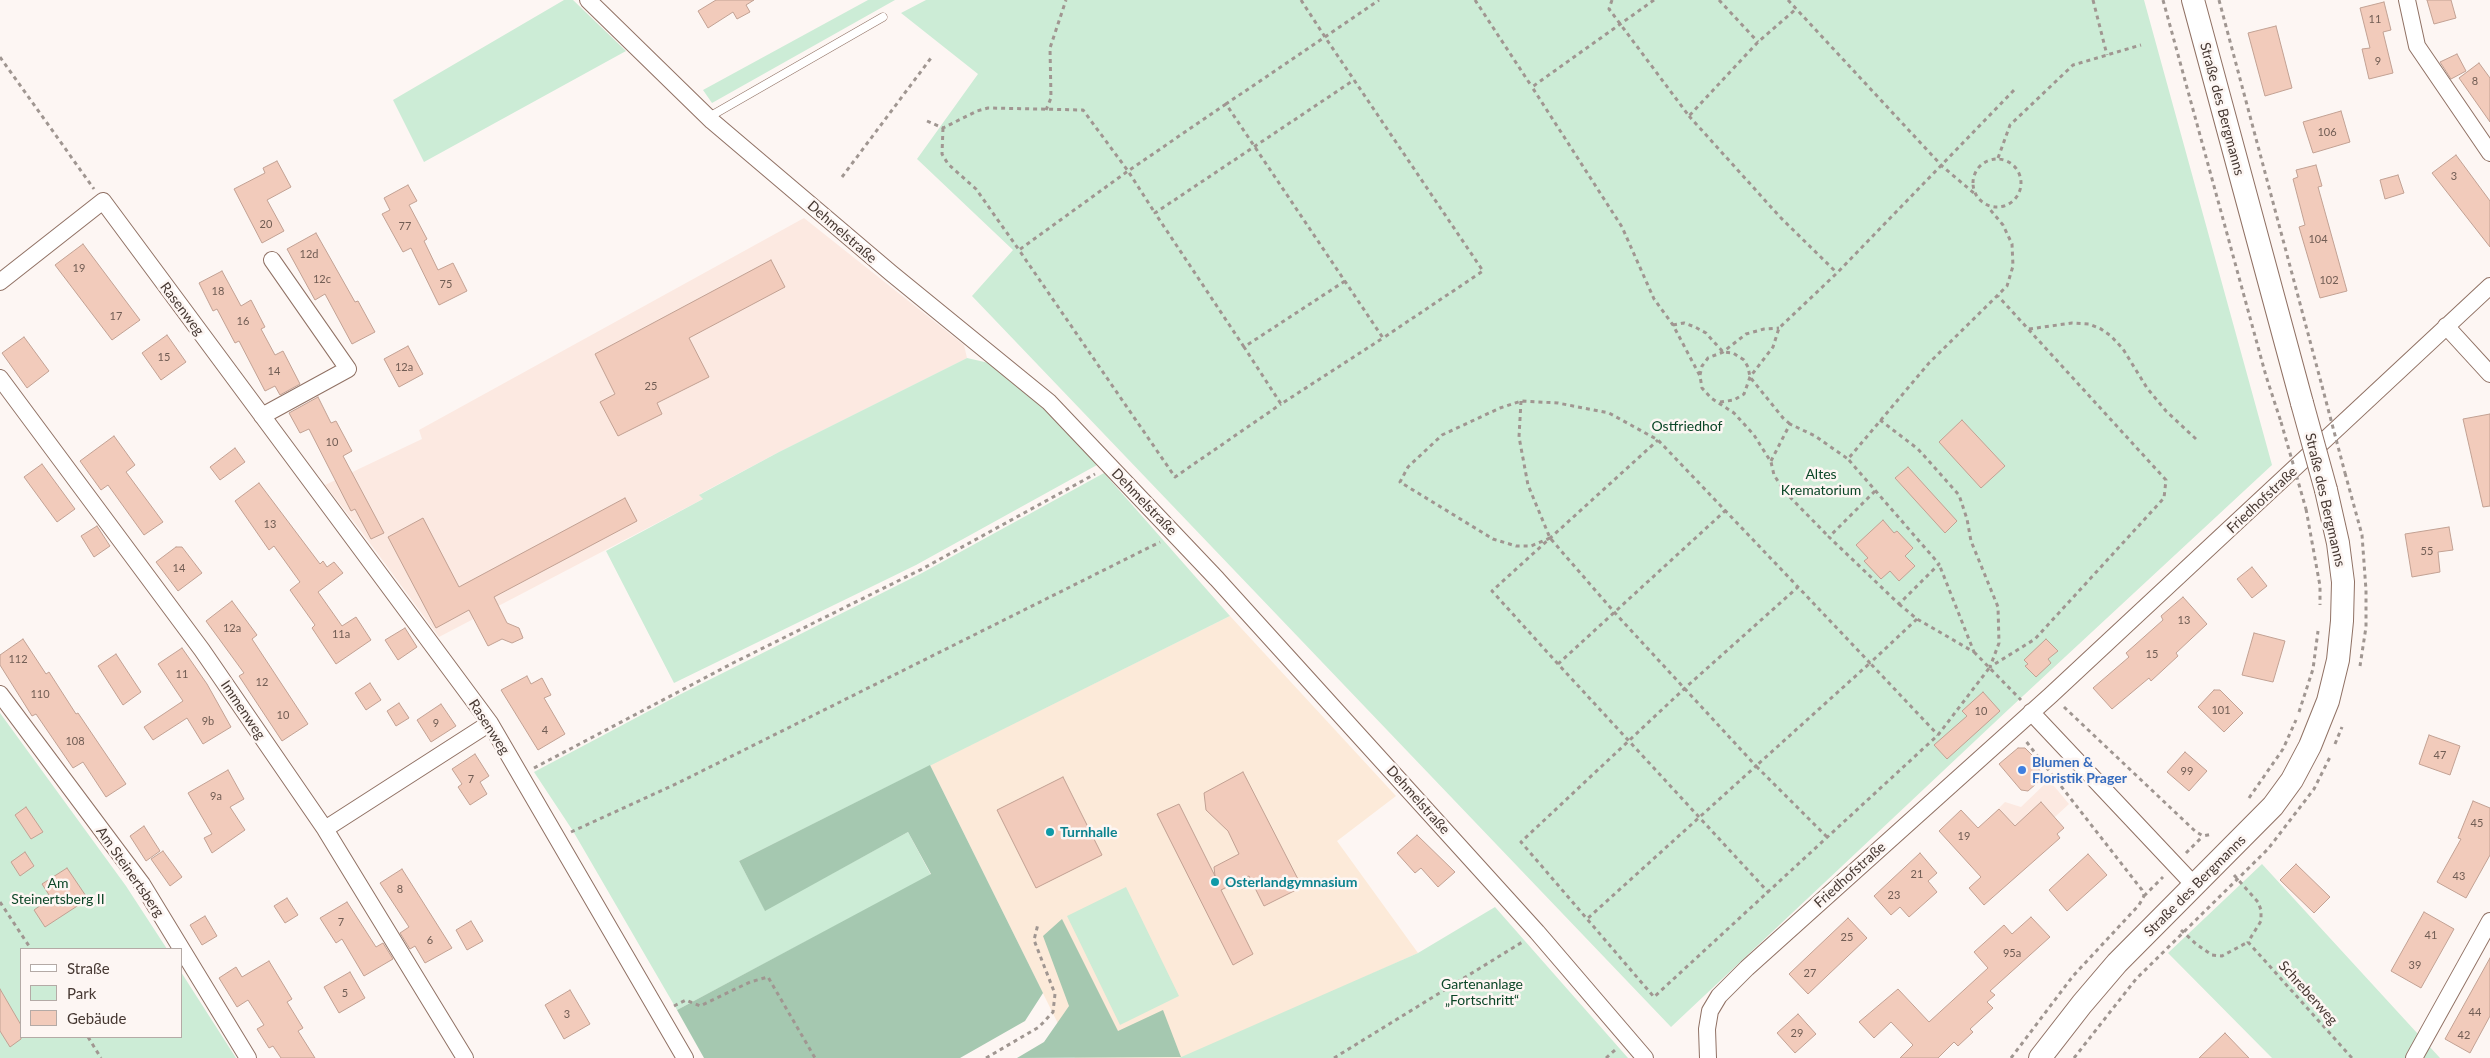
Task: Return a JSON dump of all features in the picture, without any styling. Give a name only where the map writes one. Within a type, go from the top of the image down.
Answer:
[{"type":"main road","name":"Straße des Bergmanns","points":[[2040,1058],[2117,963],[2254,828],[2292,780],[2310,746],[2328,701],[2338,660],[2343,582],[2338,542],[2326,490],[2193,0]]},
{"type":"street","name":"Dehmelstraße","points":[[588,0],[709,117],[891,274],[1049,402],[1176,535],[1537,932],[1645,1058]]},
{"type":"street","points":[[2407,0],[2417,46],[2490,152]]},
{"type":"street","points":[[0,282],[103,201]]},
{"type":"street","name":"Rasenweg","points":[[103,201],[490,723],[685,1058]]},
{"type":"street","points":[[262,416],[348,369],[272,260]]},
{"type":"street","name":"Friedhofstraße","points":[[1708,1058],[1707,1029],[1710,1011],[1719,996],[2014,726],[2051,695],[2490,286]]},
{"type":"street","points":[[2446,326],[2490,374]]},
{"type":"street","name":"Immenweg","points":[[0,378],[202,650],[325,830],[465,1058]]},
{"type":"street","name":"Am Steinertsberg","points":[[0,694],[142,884],[181,948]]},
{"type":"street","points":[[2031,712],[2195,886]]},
{"type":"street","points":[[325,830],[490,723]]},
{"type":"street","points":[[2414,1058],[2490,921]]},
{"type":"street","name":"Am Steinertsberg","points":[[182,950],[248,1058]]},
{"type":"lane","points":[[709,117],[883,17]]},
{"type":"path","points":[[1046,110],[1051,98],[1050,48],[1066,0]]},
{"type":"path","points":[[943,128],[942,154],[948,164],[976,189],[1175,477],[1281,404],[1483,271],[1301,0]]},
{"type":"path","points":[[1019,250],[1128,171],[1379,0]]},
{"type":"path","points":[[1475,0],[1622,227],[1654,300],[1673,325],[1700,376],[1702,388],[1711,398],[1720,402],[1754,435],[1771,462],[1774,475],[1785,492],[1829,537],[1917,619],[1974,652],[2031,712]]},
{"type":"path","points":[[1612,0],[1609,9],[1689,116],[1780,217],[1837,273]]},
{"type":"path","points":[[1532,87],[1654,0]]},
{"type":"path","points":[[1719,0],[1758,42]]},
{"type":"path","points":[[1788,0],[1942,166],[1988,206],[2003,225],[2012,244],[2014,266],[2007,286],[1929,364],[1848,459]]},
{"type":"path","points":[[2093,0],[2107,55]]},
{"type":"path","points":[[2163,0],[2266,376],[2306,509],[2320,586],[2320,613]]},
{"type":"path","points":[[2219,0],[2345,473]]},
{"type":"path","points":[[1689,116],[1758,42],[1796,9]]},
{"type":"path","points":[[1998,158],[2010,126],[2073,65],[2142,45]]},
{"type":"path","points":[[0,57],[103,201]]},
{"type":"path","points":[[842,177],[931,58]]},
{"type":"path","points":[[1155,213],[1354,80]]},
{"type":"path","points":[[1720,402],[1734,400],[1744,394],[1750,377],[1773,347],[1778,328],[1837,273],[2016,88]]},
{"type":"path","points":[[1226,104],[1383,338]]},
{"type":"path","points":[[943,128],[977,111],[988,108],[1083,110],[1128,171],[1281,404]]},
{"type":"path","points":[[927,121],[943,128]]},
{"type":"path","points":[[1975,194],[1972,177],[1982,163],[1998,158],[2014,164],[2022,179],[2019,196],[2006,207],[1988,206]]},
{"type":"path","points":[[1244,348],[1345,281]]},
{"type":"path","points":[[1990,667],[2035,639],[2164,498],[2166,480],[1998,296]]},
{"type":"path","points":[[1673,325],[1684,323],[1706,333],[1723,352],[1732,353],[1744,360],[1750,377],[1783,418],[1790,424],[1815,436],[1848,459],[1939,564],[1974,652]]},
{"type":"path","points":[[2028,329],[2072,323],[2089,324],[2112,336],[2123,349],[2147,388],[2166,411],[2196,438]]},
{"type":"path","points":[[1700,376],[1702,366],[1708,358],[1723,352],[1746,334],[1764,328],[1778,328]]},
{"type":"path","points":[[1550,538],[1531,546],[1516,546],[1493,539],[1400,482],[1408,466],[1442,435],[1500,408],[1521,401],[1558,403],[1609,413],[1658,440],[1938,735]]},
{"type":"path","points":[[1521,401],[1519,437],[1528,485],[1550,538],[1614,613],[1756,766],[1827,837]]},
{"type":"path","points":[[1798,587],[1685,688],[1521,842],[1654,997],[1769,893],[1938,735],[1990,667],[1999,643],[1998,607],[1971,541],[1967,519],[1958,495],[1918,449],[1880,420]]},
{"type":"path","points":[[1771,462],[1790,424]]},
{"type":"path","points":[[1658,440],[1492,591],[1698,818],[1769,893]]},
{"type":"path","points":[[520,776],[733,663],[922,570],[1110,466]]},
{"type":"path","points":[[1829,537],[1876,491]]},
{"type":"path","points":[[1558,664],[1726,510]]},
{"type":"path","points":[[557,838],[678,784],[1176,535]]},
{"type":"path","points":[[1899,604],[1939,564]]},
{"type":"path","points":[[1587,919],[1917,619]]},
{"type":"path","points":[[2246,803],[2283,750],[2298,716],[2313,669],[2320,622]]},
{"type":"path","points":[[2051,695],[2195,831],[2207,837],[2219,829]]},
{"type":"path","points":[[2011,1058],[2073,976],[2139,905],[2144,896],[2142,890],[2014,726]]},
{"type":"path","points":[[2188,936],[2202,949],[2212,955],[2222,956],[2248,942],[2261,921],[2261,910],[2258,902],[2243,885]]},
{"type":"path","points":[[0,902],[30,948]]},
{"type":"path","points":[[986,1058],[1039,1027],[1053,1012],[1055,994],[1034,940],[1038,924]]},
{"type":"path","points":[[1334,1058],[1537,932]]},
{"type":"path","name":"Schreberweg","points":[[2248,942],[2352,1058]]},
{"type":"path","points":[[659,1014],[686,1000],[700,1006],[750,982],[768,977],[815,1058]]},
{"type":"path","points":[[89,1038],[101,1058]]},
{"type":"shaded area","points":[[804,218],[964,345],[967,358],[779,452],[700,494],[703,499],[439,637],[325,485],[422,439],[419,430]]},
{"type":"shaded area","points":[[1230,616],[1396,796],[1337,841],[1418,953],[1185,1058],[1075,1058],[930,765]]},
{"type":"shaded area","points":[[2049,780],[2069,804],[2018,851],[1989,818],[2005,802],[2021,807]]},
{"type":"green space","points":[[564,0],[573,0],[626,51],[424,162],[393,100]]},
{"type":"green space","points":[[868,0],[895,0],[712,103],[703,90]]},
{"type":"green space","name":"Ostfriedhof","points":[[926,0],[2144,0],[2272,465],[1671,1027],[972,296],[1013,250],[917,159],[978,74],[901,13]]},
{"type":"green space","points":[[967,358],[989,363],[1048,412],[1097,465],[916,565],[674,683],[606,551],[703,499],[699,495],[779,452]]},
{"type":"green space","points":[[1104,473],[1230,616],[739,861],[765,910],[908,832],[931,875],[677,1010],[573,831],[534,772],[679,695],[922,573]]},
{"type":"green space","name":"Am Steinertsberg II","points":[[0,713],[126,886],[166,948],[20,948],[20,1038],[182,1038],[182,974],[236,1058],[0,1058]]},
{"type":"green space","points":[[930,765],[1043,993],[1025,1021],[960,1058],[704,1058],[677,1010],[931,874],[908,832],[765,911],[739,861]]},
{"type":"green space","points":[[2262,864],[2440,1058],[2272,1058],[2168,953]]},
{"type":"green space","points":[[1126,887],[1179,996],[1120,1025],[1067,916]]},
{"type":"green space","name":"Gartenanlage „Fortschritt“","points":[[1495,907],[1628,1058],[1179,1058],[1418,953]]},
{"type":"green space","points":[[1062,919],[1118,1031],[1163,1010],[1181,1057],[1017,1058],[1044,1042],[1069,1006],[1043,936]]},
{"type":"building","points":[[716,0],[754,0],[746,5],[750,12],[737,19],[733,12],[708,28],[698,11]]},
{"type":"building","points":[[2427,0],[2451,0],[2456,18],[2434,24]]},
{"type":"building","points":[[2384,2],[2391,30],[2383,32],[2393,73],[2369,79],[2362,49],[2370,48],[2360,8]]},
{"type":"building","points":[[2276,26],[2292,88],[2265,96],[2248,33]]},
{"type":"building","points":[[2457,54],[2466,71],[2451,79],[2440,62]]},
{"type":"building","points":[[2479,63],[2490,78],[2490,122],[2459,78]]},
{"type":"building","points":[[2341,111],[2350,142],[2313,153],[2303,122]]},
{"type":"building","points":[[2456,155],[2490,201],[2490,247],[2432,173]]},
{"type":"building","points":[[277,161],[291,187],[267,200],[284,231],[262,243],[234,189],[265,173],[263,168]]},
{"type":"building","points":[[2316,165],[2322,186],[2318,187],[2347,291],[2320,298],[2299,227],[2305,225],[2293,179],[2298,177],[2296,170]]},
{"type":"building","points":[[2398,175],[2404,193],[2385,199],[2380,180]]},
{"type":"building","points":[[408,185],[417,201],[409,205],[427,239],[424,241],[438,270],[453,263],[467,291],[439,305],[411,248],[403,252],[382,214],[390,210],[384,198]]},
{"type":"building","points":[[316,233],[355,302],[358,301],[375,332],[352,344],[325,294],[315,300],[287,249]]},
{"type":"building","points":[[83,244],[140,320],[112,340],[55,265]]},
{"type":"building","points":[[771,260],[785,287],[689,338],[709,377],[657,403],[662,414],[618,436],[600,402],[615,394],[595,354]]},
{"type":"building","points":[[222,271],[241,306],[251,300],[265,327],[261,329],[275,355],[283,351],[300,384],[280,395],[275,386],[265,391],[239,341],[235,343],[217,309],[213,311],[199,283]]},
{"type":"building","points":[[167,335],[186,362],[161,380],[142,353]]},
{"type":"building","points":[[24,337],[49,371],[27,388],[2,353]]},
{"type":"building","points":[[408,346],[423,374],[399,387],[384,359]]},
{"type":"building","points":[[318,397],[331,423],[336,421],[352,451],[343,456],[384,533],[371,539],[355,509],[351,511],[309,429],[300,433],[289,413]]},
{"type":"building","points":[[2490,414],[2490,506],[2483,507],[2463,419]]},
{"type":"building","points":[[1962,420],[2005,466],[1981,488],[1939,442]]},
{"type":"building","points":[[114,436],[135,465],[126,472],[163,522],[144,535],[108,485],[101,490],[80,461]]},
{"type":"building","points":[[235,448],[245,462],[220,480],[210,467]]},
{"type":"building","points":[[42,464],[75,509],[57,522],[24,477]]},
{"type":"building","points":[[1908,467],[1957,521],[1945,533],[1895,478]]},
{"type":"building","points":[[259,483],[320,564],[323,561],[327,567],[334,562],[343,573],[318,592],[342,626],[356,617],[371,640],[336,664],[312,628],[315,625],[290,590],[300,582],[274,546],[269,550],[235,501]]},
{"type":"building","points":[[625,498],[637,521],[494,597],[507,623],[519,628],[523,638],[512,643],[502,639],[488,646],[469,610],[436,628],[388,537],[423,518],[459,587]]},
{"type":"building","points":[[1883,520],[1894,533],[1897,531],[1913,548],[1905,556],[1915,566],[1899,581],[1890,571],[1881,579],[1864,561],[1868,558],[1856,545]]},
{"type":"building","points":[[97,526],[110,546],[94,557],[81,536]]},
{"type":"building","points":[[2449,527],[2453,550],[2438,552],[2440,572],[2412,577],[2405,534]]},
{"type":"building","points":[[176,547],[182,547],[202,573],[178,591],[156,562]]},
{"type":"building","points":[[2252,567],[2267,586],[2252,598],[2237,579]]},
{"type":"building","points":[[2183,597],[2207,624],[2176,653],[2178,656],[2151,681],[2149,678],[2112,709],[2093,688],[2129,657],[2126,653],[2163,620],[2161,616]]},
{"type":"building","points":[[232,601],[257,635],[252,639],[308,724],[282,741],[239,676],[244,673],[206,621]]},
{"type":"building","points":[[405,628],[417,647],[398,660],[385,640]]},
{"type":"building","points":[[2254,633],[2285,641],[2273,682],[2242,675]]},
{"type":"building","points":[[23,639],[46,674],[49,672],[76,714],[78,713],[126,784],[106,797],[83,762],[73,768],[36,714],[32,716],[0,665],[0,655]]},
{"type":"building","points":[[2046,639],[2058,651],[2048,659],[2051,663],[2036,677],[2025,666],[2028,664],[2024,660]]},
{"type":"building","points":[[182,648],[207,684],[231,727],[203,744],[187,718],[153,740],[144,727],[183,701],[158,664]]},
{"type":"building","points":[[116,654],[141,692],[123,705],[98,666]]},
{"type":"building","points":[[527,676],[531,684],[542,678],[551,695],[544,698],[565,734],[538,750],[501,690]]},
{"type":"building","points":[[370,683],[381,700],[366,710],[355,693]]},
{"type":"building","points":[[2214,690],[2220,690],[2243,713],[2224,732],[2198,707]]},
{"type":"building","points":[[1983,692],[2000,711],[1947,759],[1934,745],[1967,716],[1962,711]]},
{"type":"building","points":[[399,703],[409,718],[396,726],[387,711]]},
{"type":"building","points":[[441,704],[456,726],[431,742],[417,720]]},
{"type":"building","points":[[2429,735],[2460,746],[2450,775],[2419,764]]},
{"type":"building","name":"Blumen & Floristik Prager","points":[[2018,748],[2025,748],[2033,756],[2032,762],[2045,776],[2028,791],[2021,790],[1999,764]]},
{"type":"building","points":[[2185,752],[2207,771],[2189,791],[2167,772]]},
{"type":"building","points":[[475,754],[489,776],[480,782],[487,794],[470,805],[458,787],[462,784],[452,769]]},
{"type":"building","points":[[228,770],[244,799],[230,807],[245,830],[212,853],[204,838],[212,834],[188,793]]},
{"type":"building","name":"Osterlandgymnasium","points":[[1243,772],[1302,887],[1264,906],[1249,876],[1221,890],[1253,954],[1233,965],[1157,814],[1179,804],[1215,876],[1214,867],[1239,854],[1228,831],[1206,810],[1204,793]]},
{"type":"building","name":"Turnhalle","points":[[1063,777],[1102,855],[1036,888],[997,810]]},
{"type":"building","points":[[2473,801],[2490,808],[2490,855],[2466,898],[2437,882],[2461,839],[2458,838]]},
{"type":"building","points":[[2041,802],[2064,828],[2057,834],[2060,838],[1984,905],[1969,888],[1981,877],[1939,831],[1961,810],[1978,828],[1999,809],[2015,826]]},
{"type":"building","points":[[26,807],[43,832],[31,839],[15,815]]},
{"type":"building","points":[[144,826],[160,851],[146,861],[130,836]]},
{"type":"building","points":[[1417,835],[1455,872],[1438,887],[1421,868],[1415,873],[1397,853]]},
{"type":"building","points":[[163,851],[182,877],[170,886],[151,859]]},
{"type":"building","points":[[25,852],[34,866],[20,876],[11,862]]},
{"type":"building","points":[[1920,853],[1937,873],[1928,881],[1937,892],[1909,917],[1900,907],[1891,915],[1874,896]]},
{"type":"building","points":[[2088,854],[2107,875],[2067,911],[2049,890]]},
{"type":"building","points":[[2296,864],[2330,897],[2314,913],[2280,880]]},
{"type":"building","points":[[67,868],[88,899],[45,927],[34,910],[51,898],[42,884]]},
{"type":"building","points":[[402,869],[452,948],[425,963],[415,946],[410,949],[400,933],[409,927],[380,883]]},
{"type":"building","points":[[287,898],[298,915],[285,923],[274,906]]},
{"type":"building","points":[[347,902],[376,947],[383,943],[393,959],[364,976],[342,939],[336,943],[320,918]]},
{"type":"building","points":[[2424,912],[2454,929],[2421,988],[2391,971]]},
{"type":"building","points":[[205,916],[217,936],[202,945],[190,925]]},
{"type":"building","points":[[2031,917],[2050,937],[1990,991],[1995,995],[1987,1002],[1993,1008],[1970,1029],[1973,1032],[1958,1046],[1954,1042],[1938,1058],[1900,1058],[1913,1045],[1891,1022],[1874,1038],[1859,1022],[1898,989],[1929,1022],[1988,968],[1974,952],[2004,925],[2012,934]]},
{"type":"building","points":[[1848,918],[1867,938],[1808,994],[1789,974]]},
{"type":"building","points":[[471,921],[483,941],[467,950],[456,930]]},
{"type":"building","points":[[2490,958],[2490,1016],[2470,1053],[2445,1039]]},
{"type":"building","points":[[269,961],[292,999],[287,1002],[303,1028],[298,1031],[315,1058],[281,1058],[273,1046],[269,1048],[257,1029],[264,1025],[248,1000],[237,1007],[219,978],[236,967],[242,977]]},
{"type":"building","points":[[350,972],[365,998],[339,1013],[324,987]]},
{"type":"building","points":[[0,989],[20,1023],[21,1039],[10,1047],[0,1031]]},
{"type":"building","points":[[570,990],[590,1024],[564,1039],[545,1005]]},
{"type":"building","points":[[1798,1014],[1816,1034],[1795,1053],[1777,1033]]},
{"type":"building","points":[[2225,1033],[2249,1058],[2199,1058]]},
{"type":"place","name":"Blumen & Floristik Prager","points":[[2022,770]]},
{"type":"place","name":"Turnhalle","points":[[1050,832]]},
{"type":"place","name":"Osterlandgymnasium","points":[[1215,882]]},
{"type":"park label","name":"Altes Krematorium","points":[[1821,482]]}]
